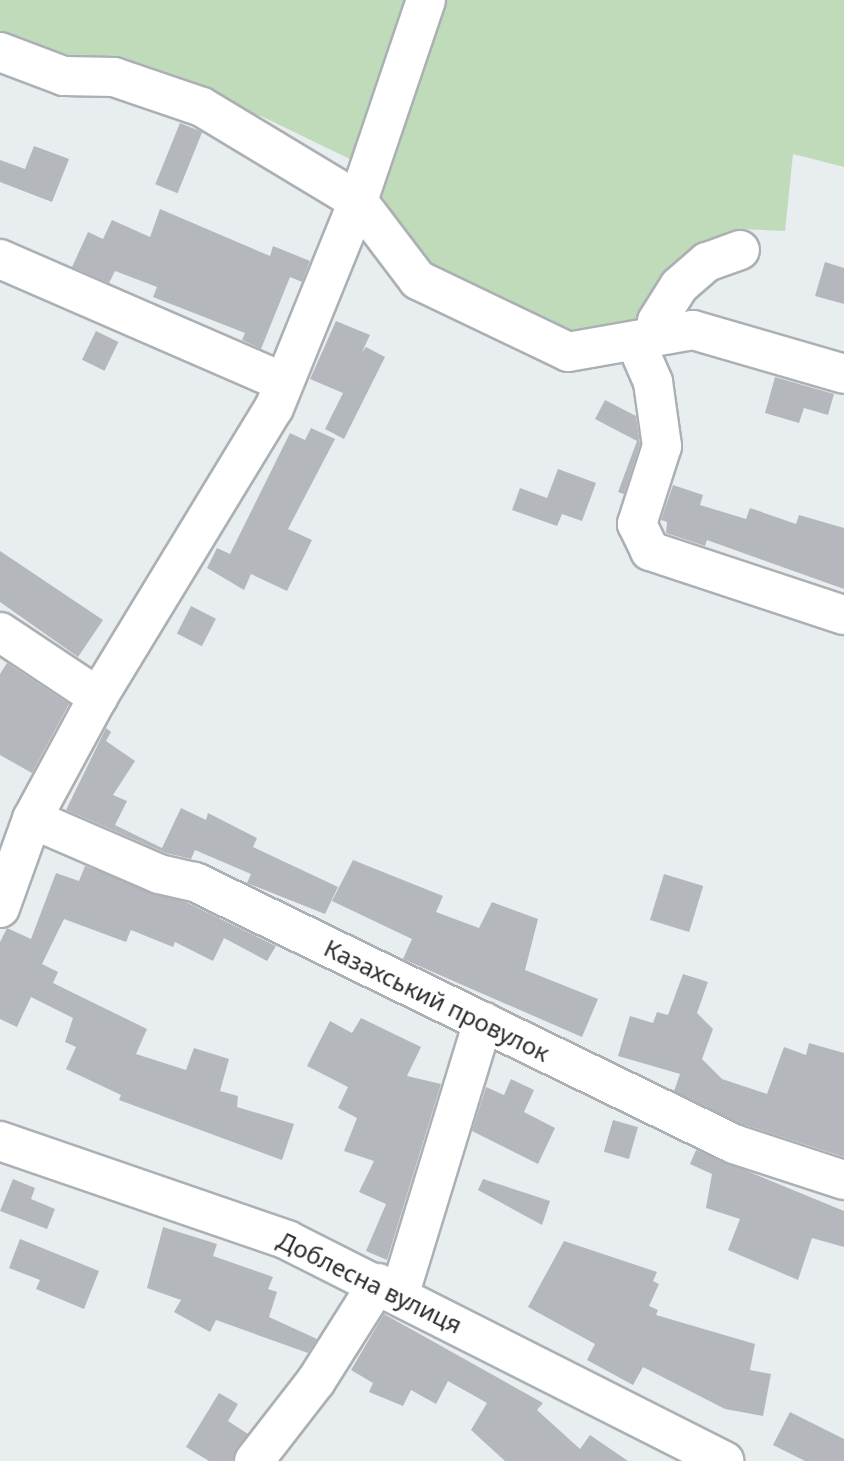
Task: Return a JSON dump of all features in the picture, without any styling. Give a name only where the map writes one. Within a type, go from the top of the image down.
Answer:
[{"type":"street","points":[[0,908],[32,819],[98,697],[201,536],[274,408],[281,380],[358,201],[426,0]]},
{"type":"street","points":[[0,52],[64,76],[114,77],[202,107],[358,201],[418,280],[568,352],[693,330],[844,374]]},
{"type":"street","points":[[740,250],[707,262],[679,286],[646,339],[662,446],[637,524],[650,551],[844,615]]},
{"type":"street","points":[[0,259],[281,380]]},
{"type":"street","points":[[0,632],[98,697]]},
{"type":"street","name":"Казахський провулок","points":[[32,819],[159,874],[195,882],[734,1144],[844,1180]]},
{"type":"street","points":[[254,1461],[389,1288],[483,1021]]},
{"type":"street","name":"Доблесна вулиця","points":[[0,1142],[287,1240],[389,1288],[724,1461]]},
{"type":"green space","points":[[0,0],[844,0],[844,167],[793,154],[785,231],[738,229],[708,247],[639,332],[570,342],[430,276],[352,160],[263,117],[45,47],[37,80],[0,65]]},
{"type":"building","points":[[180,123],[202,132],[178,193],[155,184]]},
{"type":"building","points":[[34,146],[69,159],[52,202],[0,182],[0,160],[25,169]]},
{"type":"building","points":[[160,209],[270,256],[273,246],[310,261],[302,282],[290,277],[261,349],[242,340],[245,333],[153,297],[157,287],[115,271],[109,283],[72,267],[88,232],[103,239],[112,220],[150,237]]},
{"type":"building","points":[[825,262],[844,268],[844,304],[815,296]]},
{"type":"building","points":[[336,321],[370,335],[362,352],[366,347],[385,357],[344,439],[325,429],[343,393],[310,379]]},
{"type":"building","points":[[96,331],[118,342],[104,371],[82,360]]},
{"type":"building","points":[[775,377],[834,394],[828,415],[804,408],[799,423],[765,413]]},
{"type":"building","points":[[605,400],[636,416],[640,444],[624,494],[618,492],[637,441],[595,419]]},
{"type":"building","points":[[311,428],[335,439],[288,529],[312,540],[287,591],[251,574],[244,590],[207,568],[217,548],[230,554],[290,433],[305,440]]},
{"type":"building","points":[[558,469],[596,483],[582,521],[562,514],[557,526],[512,510],[520,488],[547,498]]},
{"type":"building","points":[[673,485],[703,495],[700,505],[746,519],[750,508],[796,524],[799,515],[844,528],[844,589],[707,540],[705,546],[666,533],[667,522],[661,520]]},
{"type":"building","points":[[0,551],[103,620],[78,657],[0,602]]},
{"type":"building","points":[[191,606],[216,619],[202,646],[177,634]]},
{"type":"building","points":[[7,663],[69,704],[32,773],[0,755],[0,674]]},
{"type":"building","points":[[106,728],[111,732],[106,741],[135,761],[113,795],[127,801],[115,825],[162,848],[181,808],[206,820],[208,813],[257,838],[253,847],[338,887],[325,914],[247,883],[251,874],[195,850],[191,859],[166,853],[66,810]]},
{"type":"building","points":[[353,860],[443,896],[436,912],[479,928],[492,902],[538,919],[525,970],[598,999],[582,1037],[403,959],[412,939],[332,901]]},
{"type":"building","points":[[85,866],[188,903],[276,946],[267,961],[224,938],[213,961],[175,942],[173,947],[131,930],[126,942],[64,919],[42,964],[58,972],[53,983],[147,1029],[136,1054],[186,1070],[194,1048],[229,1059],[220,1091],[238,1096],[237,1107],[294,1124],[282,1160],[119,1100],[121,1095],[66,1069],[76,1047],[65,1042],[73,1018],[31,997],[17,1027],[0,1019],[0,942],[7,928],[31,939],[56,873],[79,881]]},
{"type":"building","points":[[664,874],[703,886],[689,932],[650,920]]},
{"type":"building","points":[[683,974],[708,982],[697,1013],[713,1029],[702,1059],[722,1079],[767,1094],[784,1047],[806,1055],[809,1043],[844,1053],[844,1157],[742,1124],[674,1091],[680,1074],[618,1056],[630,1016],[653,1023],[657,1012],[668,1015]]},
{"type":"building","points":[[361,1018],[421,1047],[407,1076],[441,1084],[387,1260],[366,1251],[386,1204],[359,1192],[374,1161],[344,1151],[357,1118],[338,1108],[348,1087],[307,1066],[330,1021],[352,1033]]},
{"type":"building","points":[[511,1079],[534,1090],[524,1112],[555,1128],[538,1164],[472,1131],[486,1087],[504,1095]]},
{"type":"building","points":[[613,1120],[638,1127],[629,1159],[604,1152]]},
{"type":"building","points":[[696,1150],[844,1211],[844,1247],[812,1238],[798,1280],[728,1250],[740,1219],[706,1208],[712,1174],[690,1164]]},
{"type":"building","points":[[13,1179],[35,1188],[31,1199],[55,1209],[47,1229],[0,1211]]},
{"type":"building","points":[[483,1179],[550,1201],[542,1225],[478,1190]]},
{"type":"building","points":[[163,1227],[217,1244],[213,1256],[273,1277],[268,1289],[277,1292],[269,1317],[317,1339],[308,1353],[216,1320],[210,1332],[174,1312],[181,1300],[147,1288]]},
{"type":"building","points":[[20,1239],[99,1271],[84,1309],[36,1289],[40,1280],[9,1268]]},
{"type":"building","points":[[564,1241],[657,1272],[653,1281],[659,1284],[649,1306],[658,1310],[656,1315],[755,1344],[750,1370],[771,1374],[763,1416],[725,1409],[643,1367],[633,1385],[587,1360],[595,1344],[528,1307]]},
{"type":"building","points":[[384,1314],[543,1403],[537,1410],[580,1449],[590,1435],[628,1461],[505,1461],[471,1430],[487,1403],[448,1381],[436,1404],[411,1390],[403,1406],[369,1392],[373,1383],[351,1370]]},
{"type":"building","points":[[219,1393],[238,1404],[228,1421],[248,1434],[233,1461],[209,1461],[186,1447]]},
{"type":"building","points":[[790,1412],[844,1439],[844,1461],[805,1461],[773,1445]]}]
